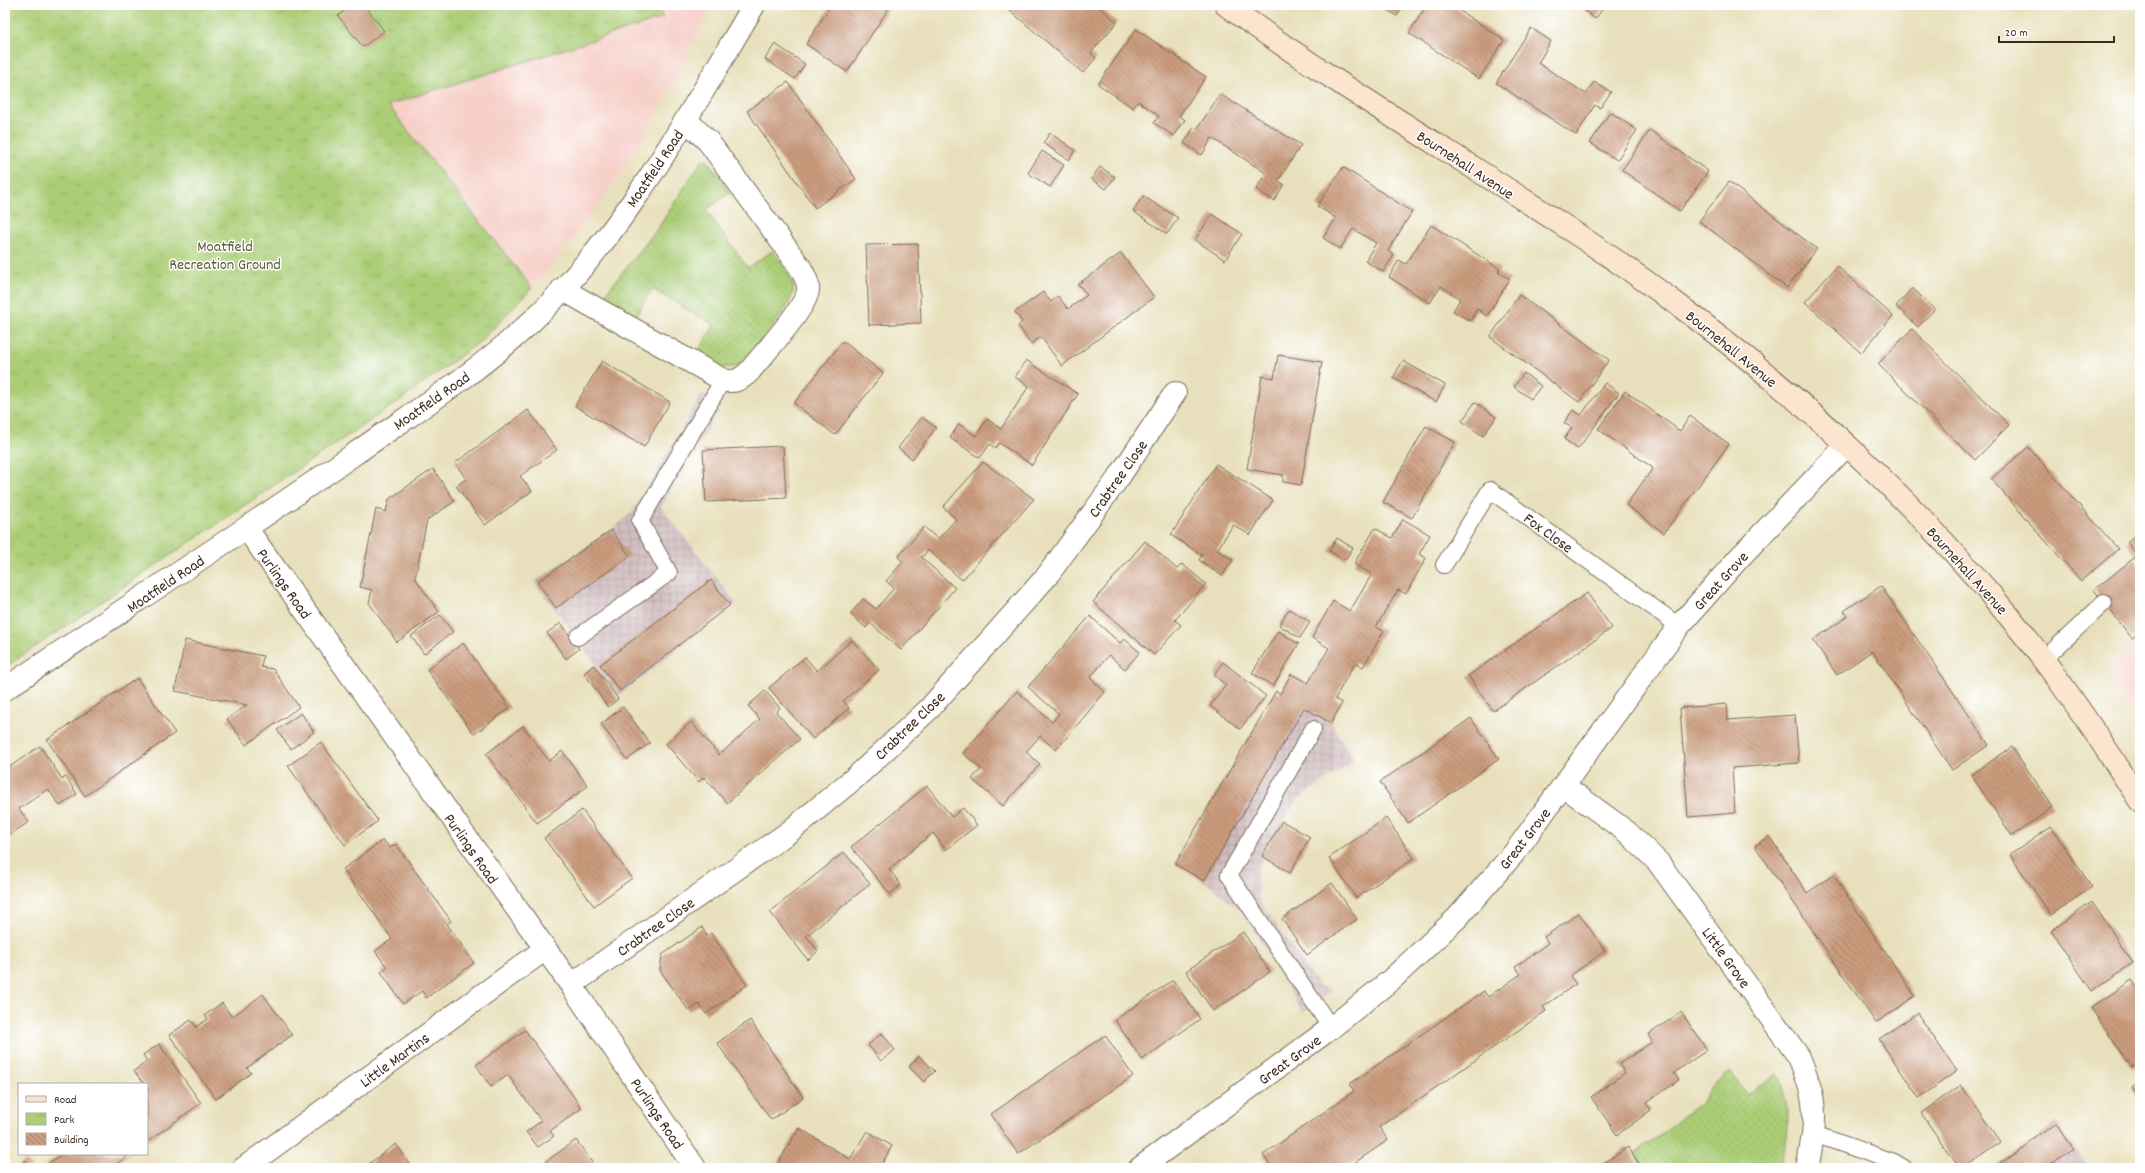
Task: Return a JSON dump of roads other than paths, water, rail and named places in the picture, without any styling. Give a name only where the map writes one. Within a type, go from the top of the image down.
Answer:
[{"type":"street","name":"Moatfield Road","points":[[5,689],[246,529],[486,362],[532,321],[604,240],[654,173],[754,5]]},
{"type":"street","name":"Bournehall Avenue","points":[[1226,5],[1571,232],[1677,304],[1778,385],[1846,446],[1930,528],[2009,615],[2086,718],[2140,801]]},
{"type":"street","points":[[562,289],[722,380],[731,382],[740,379],[749,372],[798,310],[806,299],[808,288],[806,278],[800,267],[708,141],[686,120]]},
{"type":"street","name":"Crabtree Close","points":[[571,985],[789,832],[857,776],[929,709],[1047,576],[1119,477],[1175,393]]},
{"type":"street","name":"Great Grove","points":[[1140,1168],[1331,1028],[1392,980],[1457,918],[1515,852],[1679,626],[1739,558],[1846,446]]},
{"type":"street","name":"Purlings Road","points":[[246,529],[544,950],[571,985],[695,1168]]},
{"type":"street","name":"Little Grove","points":[[1564,786],[1627,832],[1658,862],[1799,1057],[1811,1085],[1816,1113],[1814,1134],[1806,1168]]},
{"type":"street","name":"Little Martins","points":[[244,1168],[544,950]]},
{"type":"lane","points":[[578,637],[669,573],[640,521],[722,380]]},
{"type":"lane","name":"Fox Close","points":[[1444,565],[1490,490],[1679,626]]},
{"type":"lane","points":[[2043,660],[2104,603]]},
{"type":"lane","points":[[1313,729],[1229,875],[1331,1028]]},
{"type":"lane","points":[[1814,1134],[1894,1162],[1904,1168]]},
{"type":"park label","name":"Moatfield Recreation Ground","points":[[225,254]]}]
